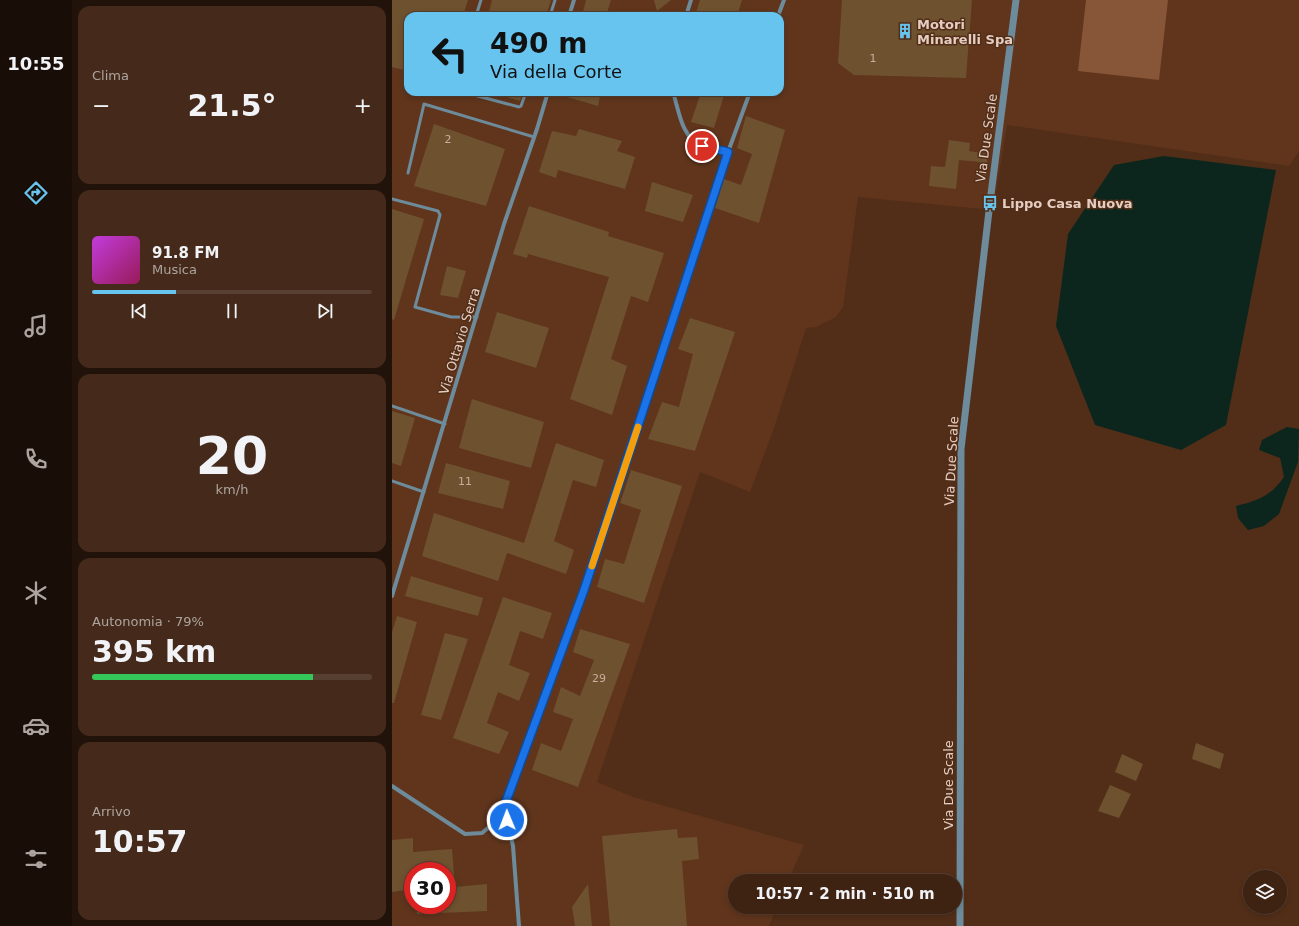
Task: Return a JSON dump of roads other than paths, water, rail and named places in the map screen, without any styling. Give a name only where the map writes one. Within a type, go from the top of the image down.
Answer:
[{"type":"street","points":[[571,12],[574,0]]},
{"type":"street","points":[[687,12],[691,0]]},
{"type":"street","points":[[780,12],[784,0]]},
{"type":"street","name":"Via Due Scale","points":[[960,926],[961,449],[991,194],[1016,0]]},
{"type":"street","name":"Via Ottavio Serra","points":[[392,596],[504,224],[547,96]]},
{"type":"street","points":[[674,96],[686,133],[690,139],[702,146],[728,152]]},
{"type":"street","points":[[392,786],[465,834],[482,834],[500,818],[584,590],[728,152],[749,96]]},
{"type":"street","points":[[504,807],[512,846],[519,926]]},
{"type":"lane","points":[[477,12],[480,0]]},
{"type":"lane","points":[[551,12],[555,0]]},
{"type":"lane","points":[[478,96],[519,107],[521,106],[525,96]]},
{"type":"lane","points":[[408,173],[424,104],[534,137]]},
{"type":"lane","points":[[392,199],[438,211],[440,215],[415,307],[451,317],[477,317]]},
{"type":"lane","points":[[392,406],[445,424]]},
{"type":"lane","points":[[392,481],[424,492]]},
{"type":"place","name":"Motori Minarelli Spa","points":[[905,31]]},
{"type":"place","name":"Lippo Casa Nuova","points":[[990,203]]}]
